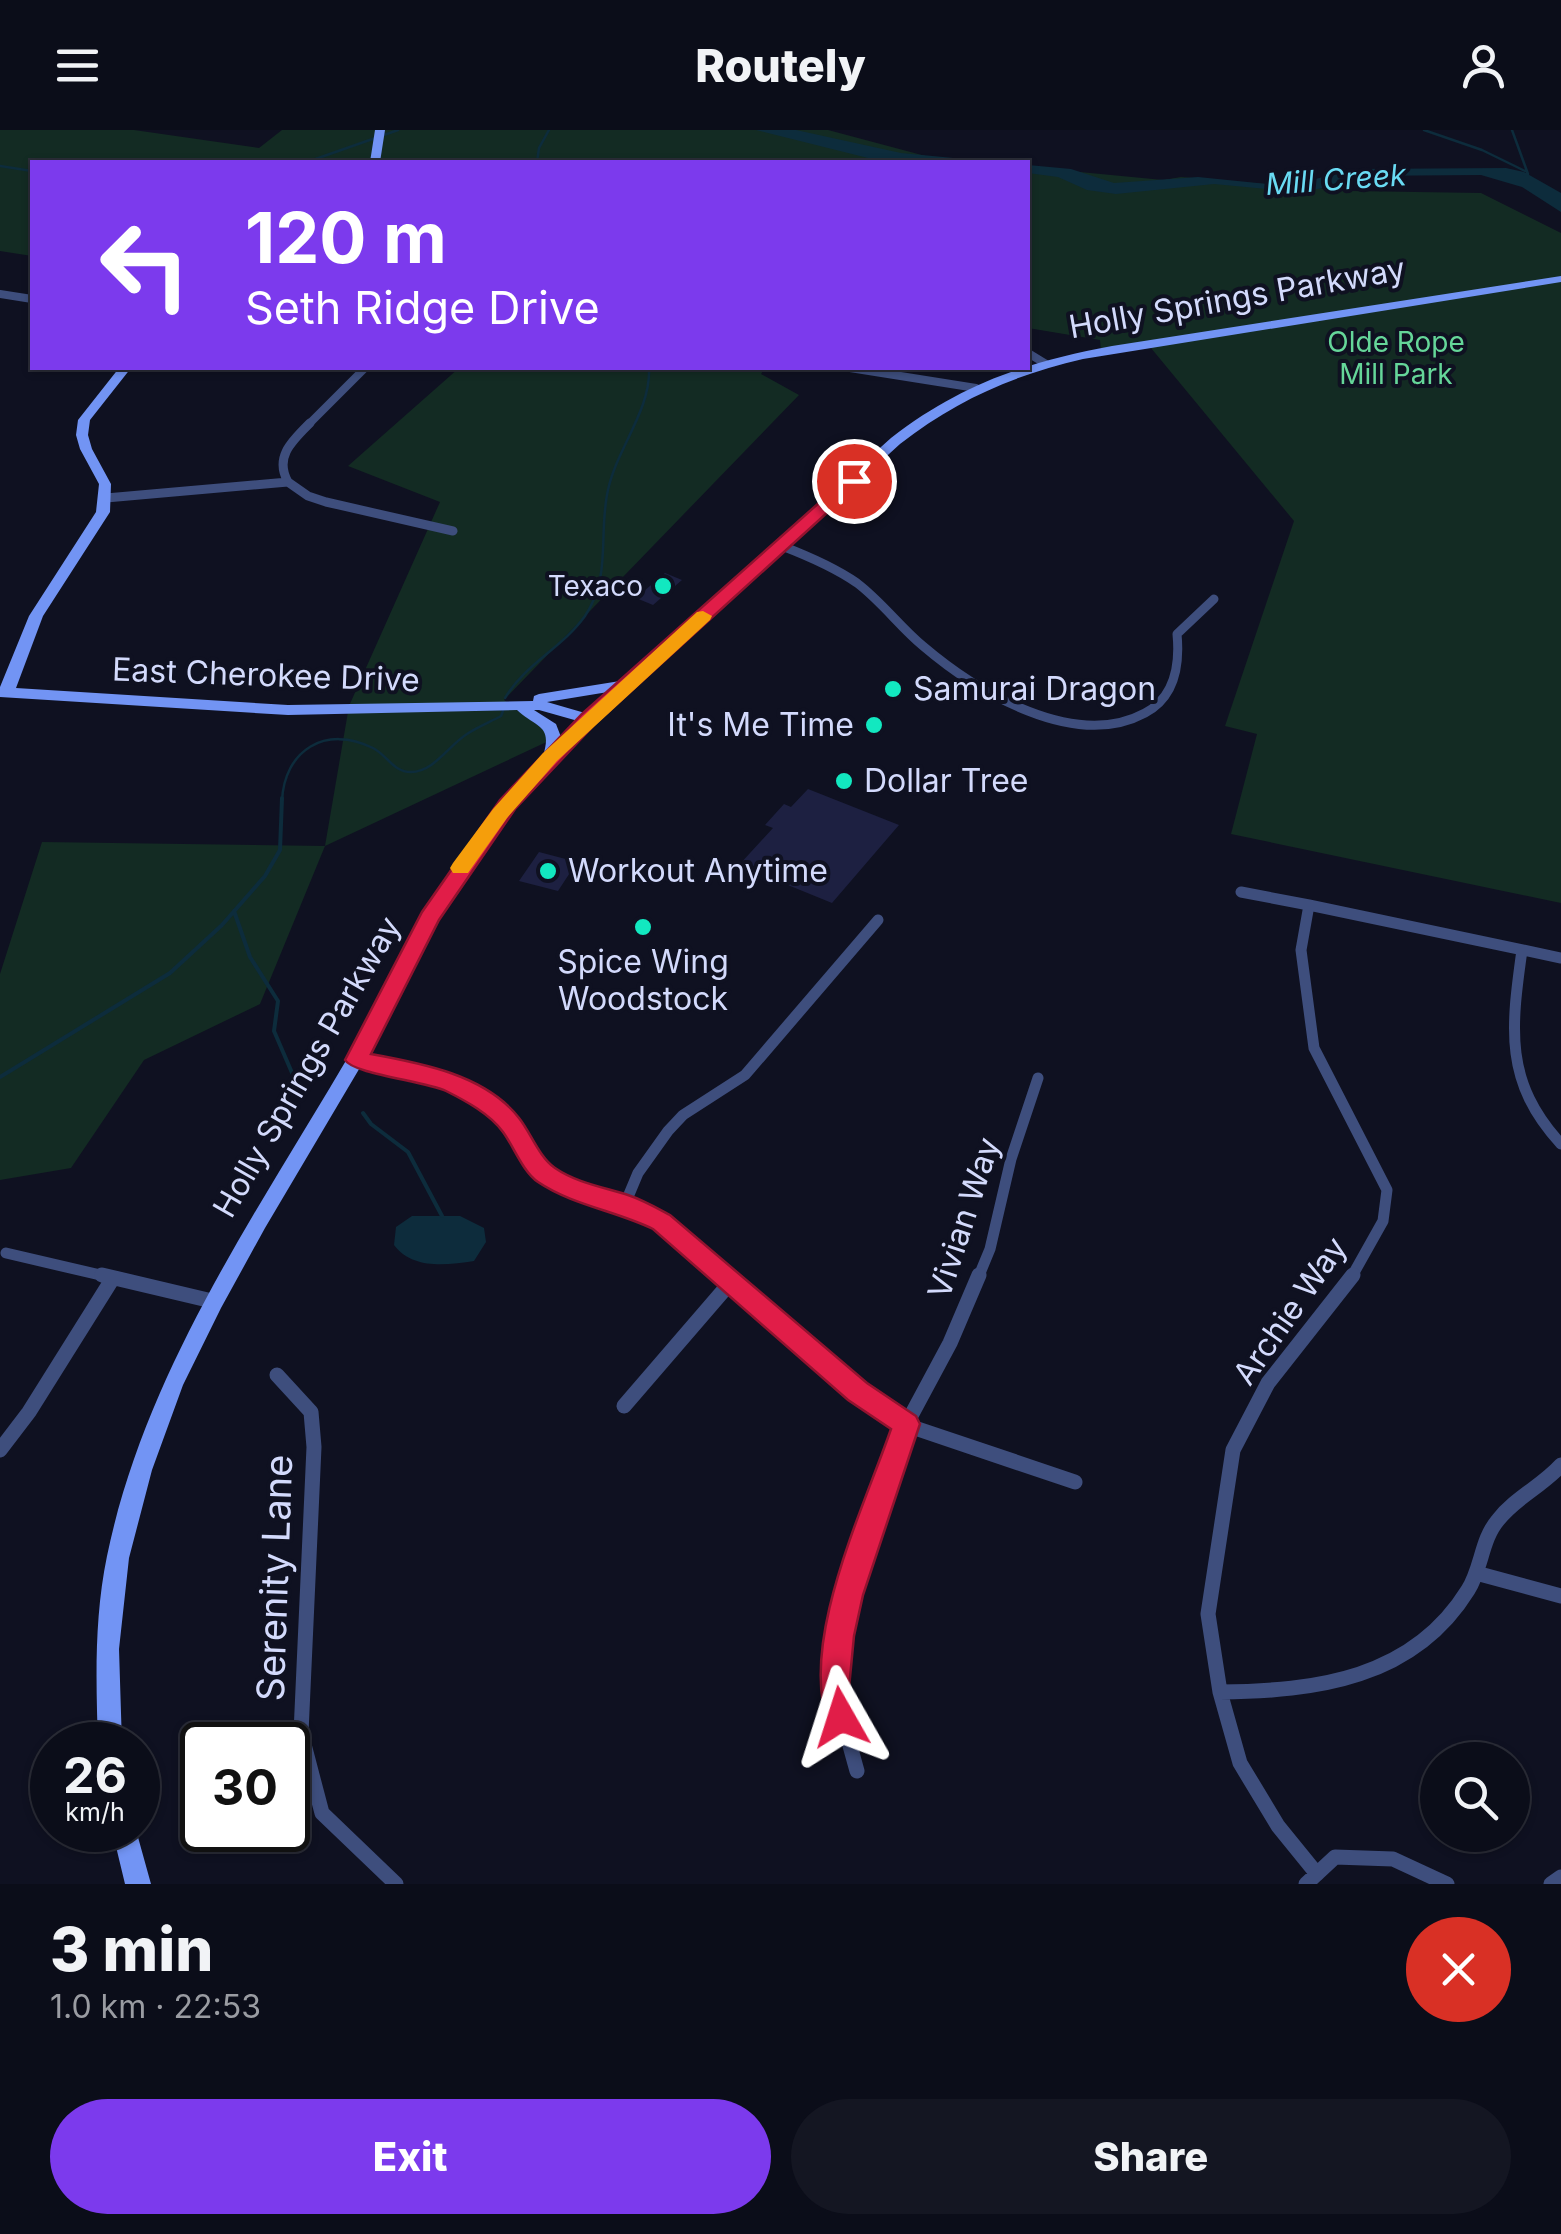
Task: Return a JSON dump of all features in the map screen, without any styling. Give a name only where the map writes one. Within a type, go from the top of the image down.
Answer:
[{"type":"main road","points":[[375,160],[380,131]]},
{"type":"main road","name":"Holly Springs Parkway","points":[[1030,369],[1184,338],[1561,279]]},
{"type":"main road","points":[[4,692],[36,616],[94,528],[106,498],[106,484],[86,449],[84,420],[123,370]]},
{"type":"main road","name":"Holly Springs Parkway","points":[[109,1722],[107,1631],[116,1560],[137,1480],[183,1360],[212,1300],[356,1060],[450,884],[493,823],[550,757],[911,430],[976,388],[1028,370]]},
{"type":"main road","points":[[514,705],[627,684]]},
{"type":"main road","name":"East Cherokee Drive","points":[[4,692],[307,710],[514,705],[554,708],[589,719]]},
{"type":"main road","points":[[514,705],[551,726],[554,741],[550,757]]},
{"type":"main road","points":[[130,1852],[138,1884]]},
{"type":"street","points":[[0,294],[30,299]]},
{"type":"street","points":[[1030,354],[1046,364]]},
{"type":"street","points":[[364,370],[288,445],[282,474],[308,496],[326,502],[454,530]]},
{"type":"street","points":[[863,370],[976,388]]},
{"type":"street","points":[[106,498],[288,482]]},
{"type":"street","points":[[782,546],[854,580],[943,660],[1024,708],[1082,725],[1131,723],[1168,696],[1176,683],[1177,634],[1214,599]]},
{"type":"street","points":[[1241,892],[1561,958]]},
{"type":"street","name":"Archie Way","points":[[1309,906],[1301,950],[1314,1048],[1387,1190],[1384,1221],[1359,1268],[1268,1383],[1232,1450],[1208,1614],[1220,1692],[1240,1763],[1312,1879]]},
{"type":"street","points":[[625,1204],[638,1173],[668,1131],[683,1115],[745,1075],[878,920]]},
{"type":"street","points":[[1522,950],[1512,1024],[1513,1063],[1527,1100],[1561,1144]]},
{"type":"street","points":[[356,1060],[418,1071],[467,1091],[508,1121],[542,1172],[572,1189],[625,1204],[662,1222],[858,1392],[906,1424],[1075,1482]]},
{"type":"street","name":"Vivian Way","points":[[858,1771],[834,1688],[838,1636],[848,1595],[906,1424],[950,1343],[990,1249],[1012,1158],[1038,1078]]},
{"type":"street","points":[[6,1253],[212,1300]]},
{"type":"street","points":[[0,1450],[29,1412],[114,1278]]},
{"type":"street","points":[[624,1406],[730,1283]]},
{"type":"street","name":"Serenity Lane","points":[[277,1374],[311,1412],[314,1447],[302,1733],[322,1813],[396,1884]]},
{"type":"street","points":[[1220,1692],[1291,1692],[1360,1679],[1423,1647],[1470,1589],[1494,1523],[1561,1465]]},
{"type":"street","points":[[1476,1573],[1561,1596]]},
{"type":"street","points":[[1312,1879],[1335,1857],[1393,1859],[1447,1884]]},
{"type":"street","points":[[1551,1884],[1561,1877]]},
{"type":"green space","points":[[0,130],[134,130],[259,148],[282,130],[828,130],[940,160],[30,160],[30,256],[0,251]]},
{"type":"green space","name":"Olde Rope Mill Park","points":[[1030,167],[1351,191],[1481,193],[1561,233],[1561,903],[1231,834],[1257,734],[1225,726],[1294,521],[1151,348],[1101,351],[1100,340],[1030,328]]},
{"type":"green space","points":[[457,370],[764,370],[761,374],[799,395],[504,700],[555,738],[325,846],[349,706],[440,502],[348,466]]},
{"type":"green space","points":[[42,842],[325,846],[260,1004],[144,1060],[71,1168],[0,1180],[0,974]]},
{"type":"water","points":[[756,130],[796,130],[901,153],[974,160],[876,160]]},
{"type":"water","points":[[1030,165],[1071,169],[1114,183],[1198,177],[1286,186],[1357,169],[1506,168],[1524,172],[1561,193],[1561,212],[1522,187],[1481,175],[1354,176],[1324,188],[1299,192],[1214,184],[1116,194],[1087,190],[1058,177],[1030,173]]},
{"type":"water","points":[[412,1216],[460,1216],[484,1228],[486,1242],[474,1261],[442,1264],[411,1259],[394,1245],[396,1227]]},
{"type":"building","name":"Texaco","points":[[665,573],[682,580],[653,605],[636,598]]},
{"type":"building","points":[[808,789],[899,825],[832,903],[739,865],[773,828],[765,825],[784,804],[791,807]]},
{"type":"building","name":"Workout Anytime","points":[[539,852],[577,862],[558,891],[519,881]]},
{"type":"waterway","name":"Mill Creek","points":[[313,160],[398,130]]},
{"type":"waterway","points":[[537,160],[549,130]]},
{"type":"waterway","points":[[1424,130],[1482,150],[1525,171]]},
{"type":"waterway","points":[[1512,130],[1528,174],[1524,174]]},
{"type":"waterway","name":"Mill Creek","points":[[0,166],[30,171]]},
{"type":"waterway","points":[[505,698],[523,675],[576,627],[593,601],[602,570],[608,490],[645,399],[649,370]]},
{"type":"waterway","points":[[282,801],[290,768],[310,747],[324,741],[355,741],[378,751],[399,769],[419,771],[503,711]]},
{"type":"waterway","points":[[234,911],[265,876],[280,850],[282,798]]},
{"type":"waterway","points":[[0,1077],[170,973],[234,911]]},
{"type":"waterway","points":[[234,911],[250,957],[278,1001],[274,1031],[302,1096]]},
{"type":"waterway","points":[[363,1113],[371,1124],[408,1152],[442,1216]]},
{"type":"slow traffic","points":[[461,868],[500,814],[550,757],[703,616]]},
{"type":"place","name":"Texaco","points":[[663,586]]},
{"type":"place","name":"Samurai Dragon","points":[[893,689]]},
{"type":"place","name":"It's Me Time","points":[[874,725]]},
{"type":"place","name":"Dollar Tree","points":[[844,781]]},
{"type":"place","name":"Workout Anytime","points":[[548,871]]},
{"type":"place","name":"Spice Wing Woodstock","points":[[643,927]]},
{"type":"route","points":[[841,1717],[834,1688],[838,1636],[848,1595],[906,1424],[858,1392],[662,1222],[625,1204],[572,1189],[542,1172],[514,1128],[478,1097],[418,1071],[356,1060],[430,917],[480,839],[508,805],[589,719],[854,481]]}]
